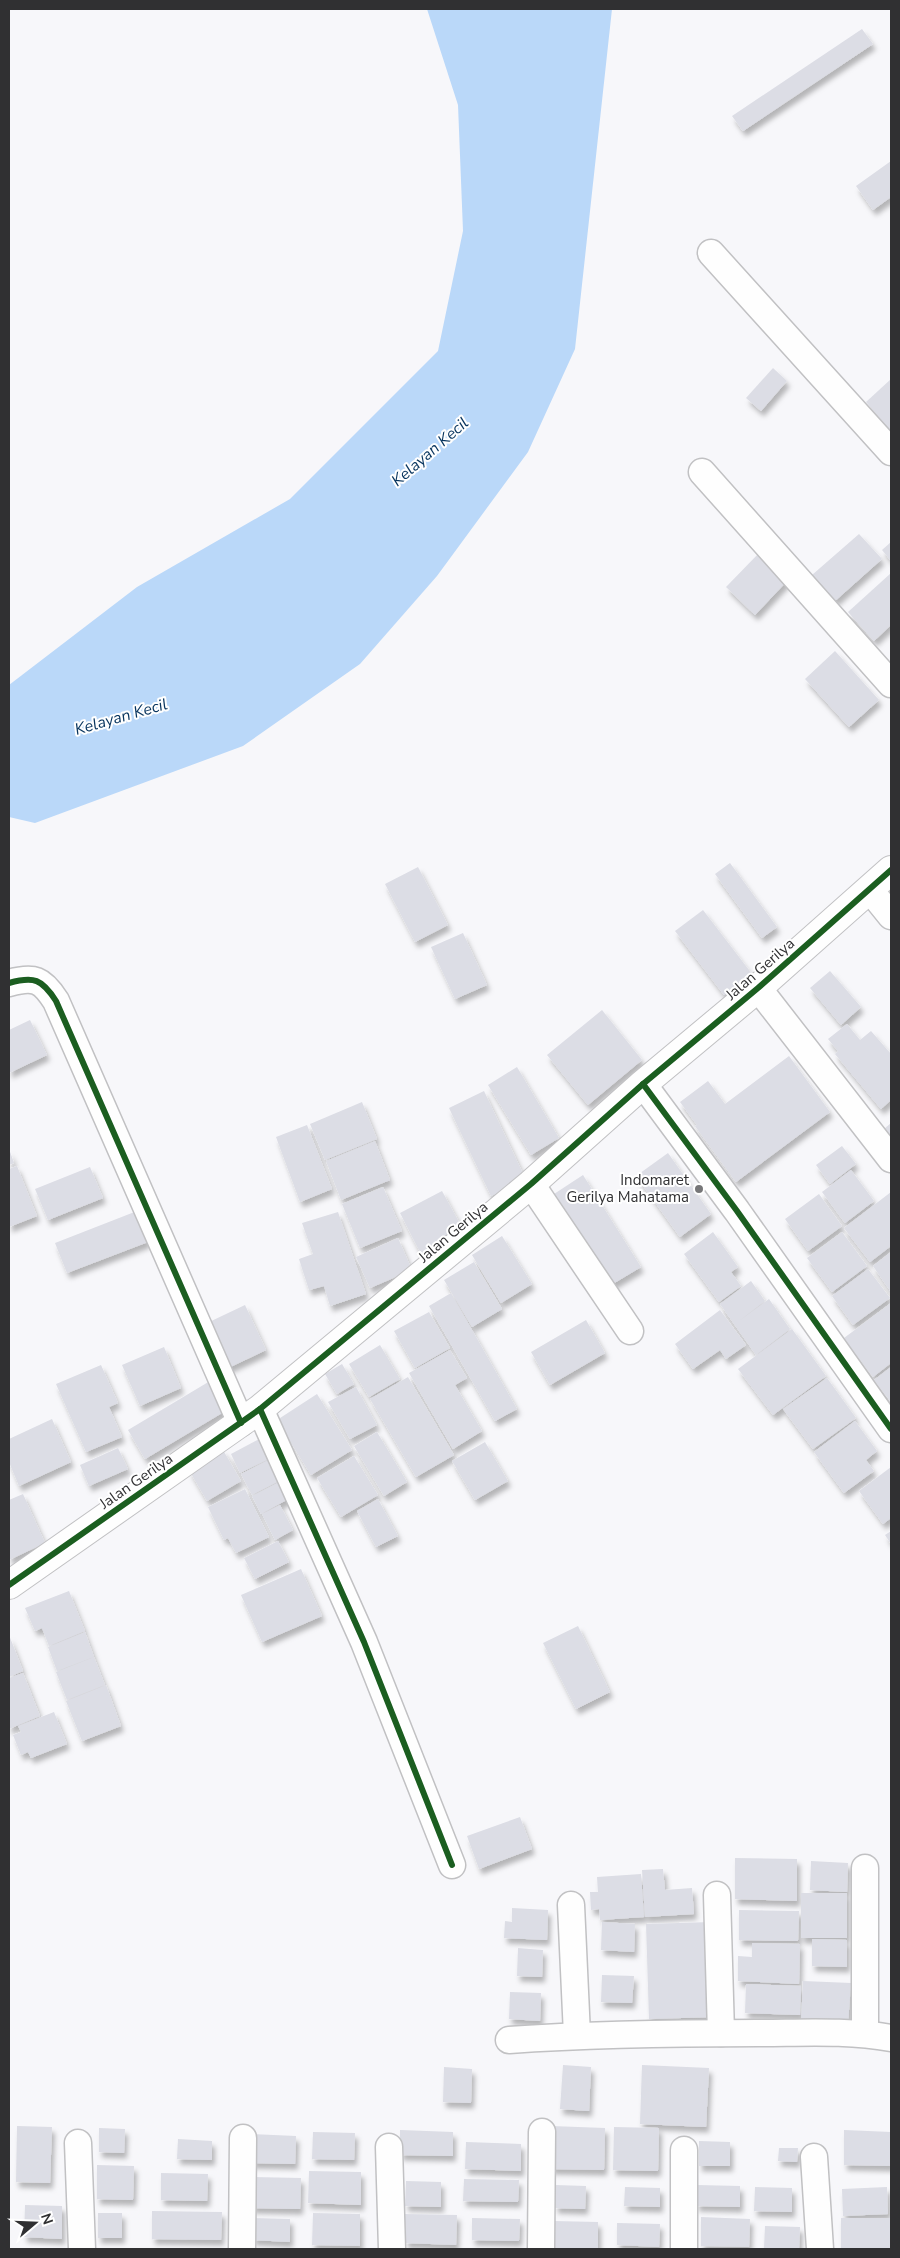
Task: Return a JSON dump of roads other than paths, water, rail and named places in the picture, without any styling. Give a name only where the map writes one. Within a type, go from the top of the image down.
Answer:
[{"type":"street","points":[[710,253],[891,452]]},
{"type":"street","points":[[702,472],[891,684]]},
{"type":"street","name":"Jalan Gerilya","points":[[9,1585],[250,1416],[531,1184],[643,1084],[758,988],[891,870]]},
{"type":"street","points":[[870,890],[891,916]]},
{"type":"street","points":[[9,984],[25,979],[39,981],[47,987],[56,1001],[250,1416],[364,1642],[452,1865]]},
{"type":"street","points":[[758,988],[891,1159]]},
{"type":"street","points":[[643,1084],[731,1203],[891,1429]]},
{"type":"street","points":[[531,1184],[630,1331]]},
{"type":"street","points":[[865,1868],[865,2033]]},
{"type":"street","points":[[717,1895],[721,2033]]},
{"type":"street","points":[[571,1904],[577,2035]]},
{"type":"street","points":[[509,2040],[577,2035],[721,2033],[865,2033],[891,2038]]},
{"type":"street","points":[[541,2249],[542,2132]]},
{"type":"street","points":[[242,2249],[243,2138]]},
{"type":"street","points":[[78,2143],[82,2249]]},
{"type":"street","points":[[389,2147],[392,2249]]},
{"type":"street","points":[[684,2150],[684,2249]]},
{"type":"street","points":[[814,2157],[820,2249]]},
{"type":"water","name":"Kelayan Kecil","points":[[427,9],[612,9],[575,349],[528,452],[437,576],[360,664],[243,746],[35,823],[9,817],[9,685],[137,587],[290,499],[438,351],[463,231],[458,105]]},
{"type":"place","name":"Indomaret Gerilya Mahatama","points":[[699,1189]]}]
